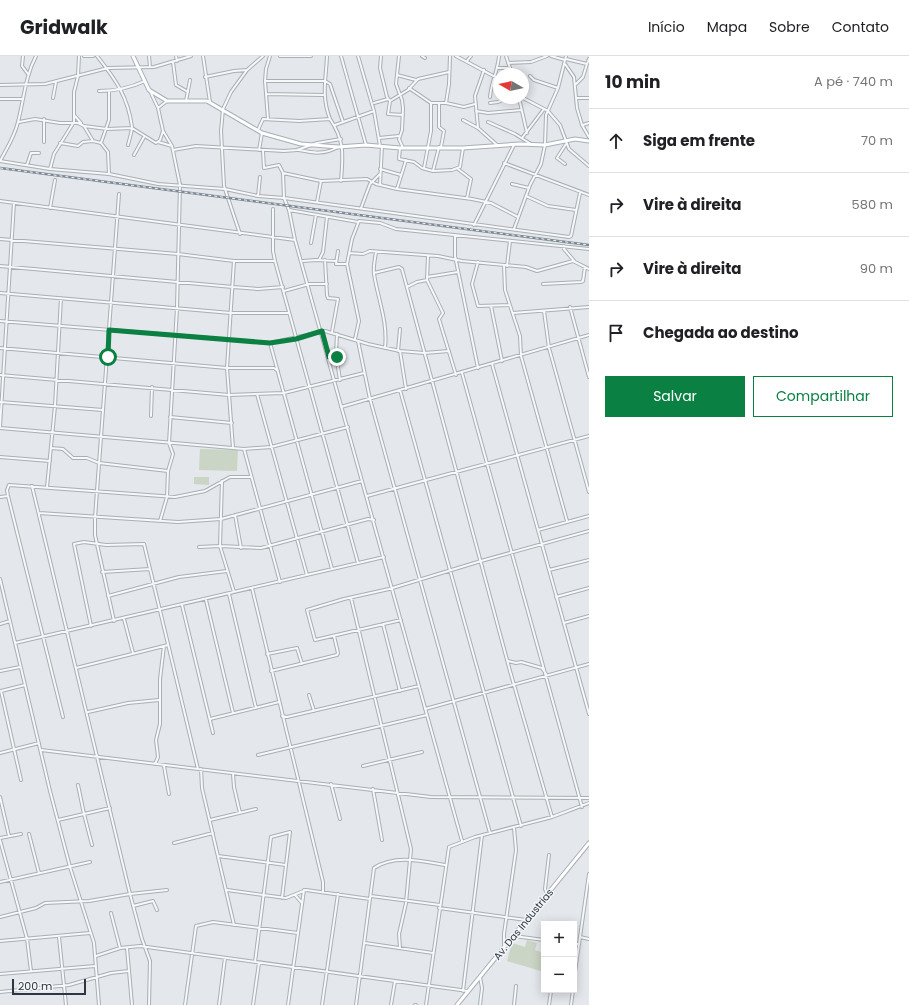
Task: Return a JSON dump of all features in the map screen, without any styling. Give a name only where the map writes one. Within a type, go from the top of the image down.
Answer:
[{"type":"street","points":[[23,56],[22,66],[28,74]]},
{"type":"street","points":[[36,56],[28,74],[13,139],[0,161],[50,169],[108,174],[158,184],[180,185],[205,189],[225,189],[258,196],[317,202],[474,225],[570,237],[580,192]]},
{"type":"street","points":[[50,169],[54,154],[74,122],[74,92],[78,76],[79,56]]},
{"type":"street","points":[[84,56],[93,56]]},
{"type":"street","points":[[97,56],[108,68],[127,101],[132,128],[128,145]]},
{"type":"street","points":[[133,56],[158,108],[162,131],[174,150],[180,185],[177,308],[169,443],[173,454],[168,471],[167,497],[160,522]]},
{"type":"street","points":[[149,56],[150,67]]},
{"type":"street","points":[[176,56],[177,61]]},
{"type":"street","points":[[0,85],[56,82],[108,68],[150,67],[177,61],[191,56]]},
{"type":"street","points":[[203,56],[210,102]]},
{"type":"street","points":[[240,234],[225,189],[220,131],[223,109],[232,92],[247,70],[263,56]]},
{"type":"street","points":[[268,119],[266,81],[267,62],[270,56]]},
{"type":"street","points":[[280,56],[311,56]]},
{"type":"street","points":[[327,56],[323,95],[324,104],[343,146],[341,181]]},
{"type":"street","points":[[341,56],[366,145]]},
{"type":"street","points":[[358,56],[373,103],[381,146],[380,185]]},
{"type":"street","points":[[381,56],[380,68],[389,100],[388,114],[403,115]]},
{"type":"street","points":[[399,56],[396,86],[403,103],[402,130],[399,136],[401,148],[399,159],[414,162],[424,169],[443,172],[458,169],[461,165],[463,148]]},
{"type":"street","points":[[446,103],[449,84],[450,56]]},
{"type":"street","points":[[456,56],[493,76]]},
{"type":"street","points":[[467,61],[471,56]]},
{"type":"street","points":[[498,68],[499,56]]},
{"type":"street","points":[[506,56],[509,68]]},
{"type":"street","points":[[508,63],[531,62],[548,56]]},
{"type":"street","points":[[551,56],[566,58],[587,64]]},
{"type":"street","points":[[514,229],[529,188],[542,161],[545,145],[544,123],[558,88],[566,58]]},
{"type":"street","points":[[575,84],[583,77],[589,59]]},
{"type":"street","points":[[173,62],[176,85],[188,92]]},
{"type":"street","points":[[565,64],[574,77],[576,105],[582,125],[589,137]]},
{"type":"street","points":[[206,77],[234,71],[247,70]]},
{"type":"street","points":[[478,128],[475,104],[476,90],[484,70]]},
{"type":"street","points":[[397,75],[416,80],[439,73],[449,72]]},
{"type":"street","points":[[530,76],[534,80],[558,88]]},
{"type":"street","points":[[186,101],[190,80]]},
{"type":"street","points":[[373,103],[389,100],[400,95],[416,80]]},
{"type":"street","points":[[99,91],[109,91],[145,81]]},
{"type":"street","points":[[266,81],[325,81],[330,84],[343,122]]},
{"type":"street","points":[[53,98],[56,82]]},
{"type":"street","points":[[490,97],[493,85]]},
{"type":"street","points":[[409,88],[431,103],[446,103],[464,107],[475,104]]},
{"type":"street","points":[[149,90],[167,101],[200,100],[210,102],[260,131],[311,146],[338,147],[366,145],[401,148],[463,148],[514,144],[545,145],[566,143],[575,139],[589,141]]},
{"type":"street","points":[[101,143],[107,129],[110,111],[109,91]]},
{"type":"street","points":[[266,94],[323,95]]},
{"type":"street","points":[[576,98],[589,98]]},
{"type":"street","points":[[0,99],[23,99]]},
{"type":"street","points":[[158,108],[167,101]]},
{"type":"street","points":[[529,101],[548,111],[560,125],[566,143],[572,152],[589,166]]},
{"type":"street","points":[[424,169],[431,131],[431,103]]},
{"type":"street","points":[[433,171],[444,130],[439,127],[439,103]]},
{"type":"street","points":[[520,104],[527,133]]},
{"type":"street","points":[[522,138],[544,109]]},
{"type":"street","points":[[476,111],[488,113],[521,110]]},
{"type":"street","points":[[335,126],[374,111]]},
{"type":"street","points":[[75,116],[84,126],[93,141]]},
{"type":"street","points":[[18,122],[44,119],[60,123],[74,122],[82,124]]},
{"type":"street","points":[[44,119],[44,142]]},
{"type":"street","points":[[259,150],[262,119],[299,121],[330,119]]},
{"type":"street","points":[[463,120],[478,128],[498,145]]},
{"type":"street","points":[[488,122],[522,138],[531,144]]},
{"type":"street","points":[[582,125],[589,123]]},
{"type":"street","points":[[84,126],[107,129],[132,128],[144,137],[172,146]]},
{"type":"street","points":[[158,142],[162,131]]},
{"type":"street","points":[[379,138],[399,136]]},
{"type":"street","points":[[134,155],[144,137]]},
{"type":"street","points":[[297,150],[317,143],[341,139]]},
{"type":"street","points":[[60,143],[78,146],[83,142],[93,141],[101,143],[108,152],[108,174]]},
{"type":"street","points":[[565,164],[557,158],[566,143]]},
{"type":"street","points":[[474,225],[514,144]]},
{"type":"street","points":[[174,150],[196,146],[249,148],[263,151],[297,150],[328,153],[338,147]]},
{"type":"street","points":[[263,151],[264,168],[279,165],[283,173],[284,198],[289,210],[341,407],[348,427],[362,482],[393,588],[462,841]]},
{"type":"street","points":[[28,165],[31,153],[39,153]]},
{"type":"street","points":[[397,189],[406,160]]},
{"type":"street","points":[[504,163],[589,195]]},
{"type":"street","points":[[380,169],[401,175]]},
{"type":"street","points":[[458,169],[471,179],[467,198]]},
{"type":"street","points":[[283,173],[320,181],[367,179],[380,185],[397,189],[485,201],[518,217]]},
{"type":"street","points":[[360,208],[372,182],[380,174]]},
{"type":"street","points":[[258,196],[260,177]]},
{"type":"street","points":[[50,208],[55,180]]},
{"type":"street","points":[[317,202],[320,181]]},
{"type":"street","points":[[512,184],[529,188]]},
{"type":"street","points":[[114,621],[102,572],[95,534],[95,518],[108,357],[116,217],[119,194]]},
{"type":"street","points":[[526,196],[548,206],[576,210]]},
{"type":"street","points":[[0,201],[240,234],[296,240]]},
{"type":"street","points":[[14,203],[9,293],[2,375],[0,428],[102,438],[244,449],[271,447],[297,442],[348,427]]},
{"type":"street","points":[[273,209],[275,261],[358,563]]},
{"type":"street","points":[[289,210],[358,222],[380,223],[396,229],[589,249]]},
{"type":"street","points":[[311,243],[316,214]]},
{"type":"street","points":[[319,260],[322,252],[327,217]]},
{"type":"street","points":[[358,222],[347,264],[359,321],[356,340],[370,399],[490,833]]},
{"type":"street","points":[[455,235],[458,272],[478,368]]},
{"type":"street","points":[[0,239],[178,254],[234,261],[275,261]]},
{"type":"street","points":[[507,266],[510,240]]},
{"type":"street","points":[[543,284],[583,281],[588,268],[575,262],[564,249],[564,246]]},
{"type":"street","points":[[336,261],[338,251]]},
{"type":"street","points":[[349,253],[363,254],[368,252],[376,252],[428,256],[526,267],[537,271],[575,262]]},
{"type":"street","points":[[376,252],[374,272],[386,333],[385,348]]},
{"type":"street","points":[[428,256],[427,279],[443,313],[439,319],[450,351],[456,375]]},
{"type":"street","points":[[302,261],[325,260],[336,261],[336,264],[347,264]]},
{"type":"street","points":[[325,260],[328,298],[338,300],[332,332]]},
{"type":"street","points":[[233,448],[227,368],[234,261]]},
{"type":"street","points":[[478,262],[472,284],[478,306],[510,305]]},
{"type":"street","points":[[504,265],[505,290],[520,336],[521,356],[567,521]]},
{"type":"street","points":[[0,266],[258,289],[283,287]]},
{"type":"street","points":[[374,272],[400,267],[407,287],[431,382],[552,817]]},
{"type":"street","points":[[407,287],[427,279],[458,272]]},
{"type":"street","points":[[284,291],[309,284],[327,284]]},
{"type":"street","points":[[0,293],[231,313],[289,313]]},
{"type":"street","points":[[47,487],[55,406],[61,298]]},
{"type":"street","points":[[491,306],[502,361]]},
{"type":"street","points":[[513,313],[570,307],[589,307]]},
{"type":"street","points":[[570,307],[589,377]]},
{"type":"street","points":[[544,310],[549,348],[589,492]]},
{"type":"street","points":[[0,321],[229,341],[270,343],[296,339],[322,331],[332,332],[399,351],[450,351]]},
{"type":"street","points":[[400,330],[399,351],[406,389]]},
{"type":"street","points":[[337,334],[337,357],[340,380]]},
{"type":"street","points":[[341,407],[589,336]]},
{"type":"street","points":[[270,343],[332,569]]},
{"type":"street","points":[[0,348],[227,368],[274,368],[278,371]]},
{"type":"street","points":[[329,357],[337,357]]},
{"type":"street","points":[[274,368],[277,364]]},
{"type":"street","points":[[492,364],[589,714]]},
{"type":"street","points":[[2,375],[229,395],[284,393],[364,373]]},
{"type":"street","points":[[462,373],[582,807]]},
{"type":"street","points":[[151,416],[152,388]]},
{"type":"street","points":[[400,390],[451,569],[521,826]]},
{"type":"street","points":[[257,394],[307,575]]},
{"type":"street","points":[[1,402],[103,410]]},
{"type":"street","points":[[170,417],[232,423]]},
{"type":"street","points":[[367,496],[589,436]]},
{"type":"street","points":[[51,448],[62,449],[73,458],[87,458],[99,463],[168,471]]},
{"type":"street","points":[[244,449],[280,582]]},
{"type":"street","points":[[0,457],[50,461]]},
{"type":"street","points":[[64,718],[43,638],[7,487],[10,484],[183,497],[205,491],[222,481],[233,477],[251,477]]},
{"type":"street","points":[[222,481],[220,546],[234,592]]},
{"type":"street","points":[[39,513],[160,522],[221,519],[362,482]]},
{"type":"street","points":[[32,486],[88,712],[130,894],[150,967],[148,1005]]},
{"type":"street","points":[[0,497],[8,496]]},
{"type":"street","points":[[235,515],[241,548]]},
{"type":"street","points":[[199,547],[220,546],[261,548],[322,532],[368,518],[372,515]]},
{"type":"street","points":[[538,530],[589,516]]},
{"type":"street","points":[[368,518],[374,520]]},
{"type":"street","points":[[401,620],[314,640],[307,609],[351,597],[393,588],[420,578],[589,531]]},
{"type":"street","points":[[91,626],[73,544],[84,542],[106,545],[142,544],[144,546],[150,569],[198,769]]},
{"type":"street","points":[[15,643],[43,638],[384,557]]},
{"type":"street","points":[[550,570],[589,560]]},
{"type":"street","points":[[102,572],[150,569]]},
{"type":"street","points":[[108,596],[185,576],[227,571]]},
{"type":"street","points":[[0,580],[70,867],[91,933],[95,956],[99,1005]]},
{"type":"street","points":[[252,588],[297,780],[323,882],[323,892]]},
{"type":"street","points":[[556,596],[589,588]]},
{"type":"street","points":[[229,594],[256,708]]},
{"type":"street","points":[[351,597],[411,847],[406,900],[399,942],[400,948]]},
{"type":"street","points":[[206,599],[233,713]]},
{"type":"street","points":[[182,605],[213,733]]},
{"type":"street","points":[[564,622],[589,616]]},
{"type":"street","points":[[124,619],[133,653]]},
{"type":"street","points":[[0,624],[10,621]]},
{"type":"street","points":[[383,624],[400,691]]},
{"type":"street","points":[[271,671],[337,655],[338,653],[334,636]]},
{"type":"street","points":[[76,668],[168,645]]},
{"type":"street","points":[[161,765],[158,757],[156,740],[160,724],[160,679],[164,646]]},
{"type":"street","points":[[267,654],[297,648],[302,664]]},
{"type":"street","points":[[508,661],[516,664],[521,662],[542,668],[544,674],[546,675]]},
{"type":"street","points":[[425,709],[589,664]]},
{"type":"street","points":[[0,671],[21,666]]},
{"type":"street","points":[[22,780],[0,691],[25,685]]},
{"type":"street","points":[[282,716],[287,717],[419,686]]},
{"type":"street","points":[[310,695],[314,711]]},
{"type":"street","points":[[88,712],[128,703],[160,700]]},
{"type":"street","points":[[210,719],[279,702]]},
{"type":"street","points":[[258,755],[427,715]]},
{"type":"street","points":[[283,721],[287,717]]},
{"type":"street","points":[[0,753],[39,743]]},
{"type":"street","points":[[41,750],[233,774],[450,798],[589,798]]},
{"type":"street","points":[[363,766],[422,752]]},
{"type":"street","points":[[155,764],[158,757]]},
{"type":"street","points":[[164,765],[169,794]]},
{"type":"street","points":[[201,769],[202,788],[234,925]]},
{"type":"street","points":[[233,774],[234,787],[240,813]]},
{"type":"street","points":[[332,784],[340,819]]},
{"type":"street","points":[[78,785],[92,845]]},
{"type":"street","points":[[373,789],[382,840]]},
{"type":"street","points":[[0,797],[9,836]]},
{"type":"street","points":[[426,1005],[445,865],[449,847],[462,841],[552,817],[589,804]]},
{"type":"street","points":[[58,820],[110,808]]},
{"type":"street","points":[[210,820],[256,809]]},
{"type":"street","points":[[505,946],[507,917],[517,847],[514,828]]},
{"type":"street","points":[[255,962],[271,837],[290,832],[282,898]]},
{"type":"street","points":[[174,843],[213,833]]},
{"type":"street","points":[[21,834],[0,839],[27,939],[31,972]]},
{"type":"street","points":[[30,834],[40,872]]},
{"type":"street","points":[[463,991],[482,835]]},
{"type":"street","name":"Av. Das Industrias","points":[[457,1005],[589,843]]},
{"type":"street","points":[[218,856],[286,865]]},
{"type":"street","points":[[547,894],[545,888],[549,856]]},
{"type":"street","points":[[356,1005],[371,897],[373,871],[375,866],[396,860],[410,859],[445,865]]},
{"type":"street","points":[[0,882],[90,862]]},
{"type":"street","points":[[577,958],[589,874]]},
{"type":"street","points":[[0,917],[20,913],[45,903],[82,901],[167,890]]},
{"type":"street","points":[[227,890],[282,898],[290,898],[304,890],[406,900],[526,920]]},
{"type":"street","points":[[288,1005],[304,890]]},
{"type":"street","points":[[322,1005],[338,894]]},
{"type":"street","points":[[295,895],[303,904]]},
{"type":"street","points":[[133,906],[153,901],[157,910]]},
{"type":"street","points":[[111,913],[120,948]]},
{"type":"street","points":[[185,1005],[196,926],[211,922],[298,933]]},
{"type":"street","points":[[0,941],[91,933]]},
{"type":"street","points":[[59,936],[66,1005]]},
{"type":"street","points":[[514,936],[541,940]]},
{"type":"street","points":[[580,937],[589,939]]},
{"type":"street","points":[[396,947],[399,942]]},
{"type":"street","points":[[365,943],[433,952]]},
{"type":"street","points":[[95,956],[120,948],[145,947],[468,991]]},
{"type":"street","points":[[127,948],[132,1005]]},
{"type":"street","points":[[218,1005],[225,958]]},
{"type":"street","points":[[253,1005],[259,963]]},
{"type":"street","points":[[0,974],[95,966]]},
{"type":"street","points":[[0,992],[64,986],[110,973],[129,971]]},
{"type":"street","points":[[480,977],[482,988],[480,1005]]},
{"type":"street","points":[[391,1005],[395,981]]},
{"type":"street","points":[[514,1005],[516,986]]},
{"type":"street","points":[[549,1005],[552,993]]},
{"type":"street","points":[[571,1005],[572,993]]},
{"type":"green space","points":[[200,449],[238,450],[237,471],[199,470]]},
{"type":"green space","points":[[194,477],[209,477],[209,485],[194,484]]},
{"type":"green space","points":[[527,940],[537,943],[535,950],[541,952],[541,971],[507,961],[512,943],[525,947]]},
{"type":"railway","points":[[0,168],[589,245]]},
{"type":"route","points":[[108,357],[109,330],[229,341],[270,343],[296,339],[322,331],[329,357],[337,357]]}]
